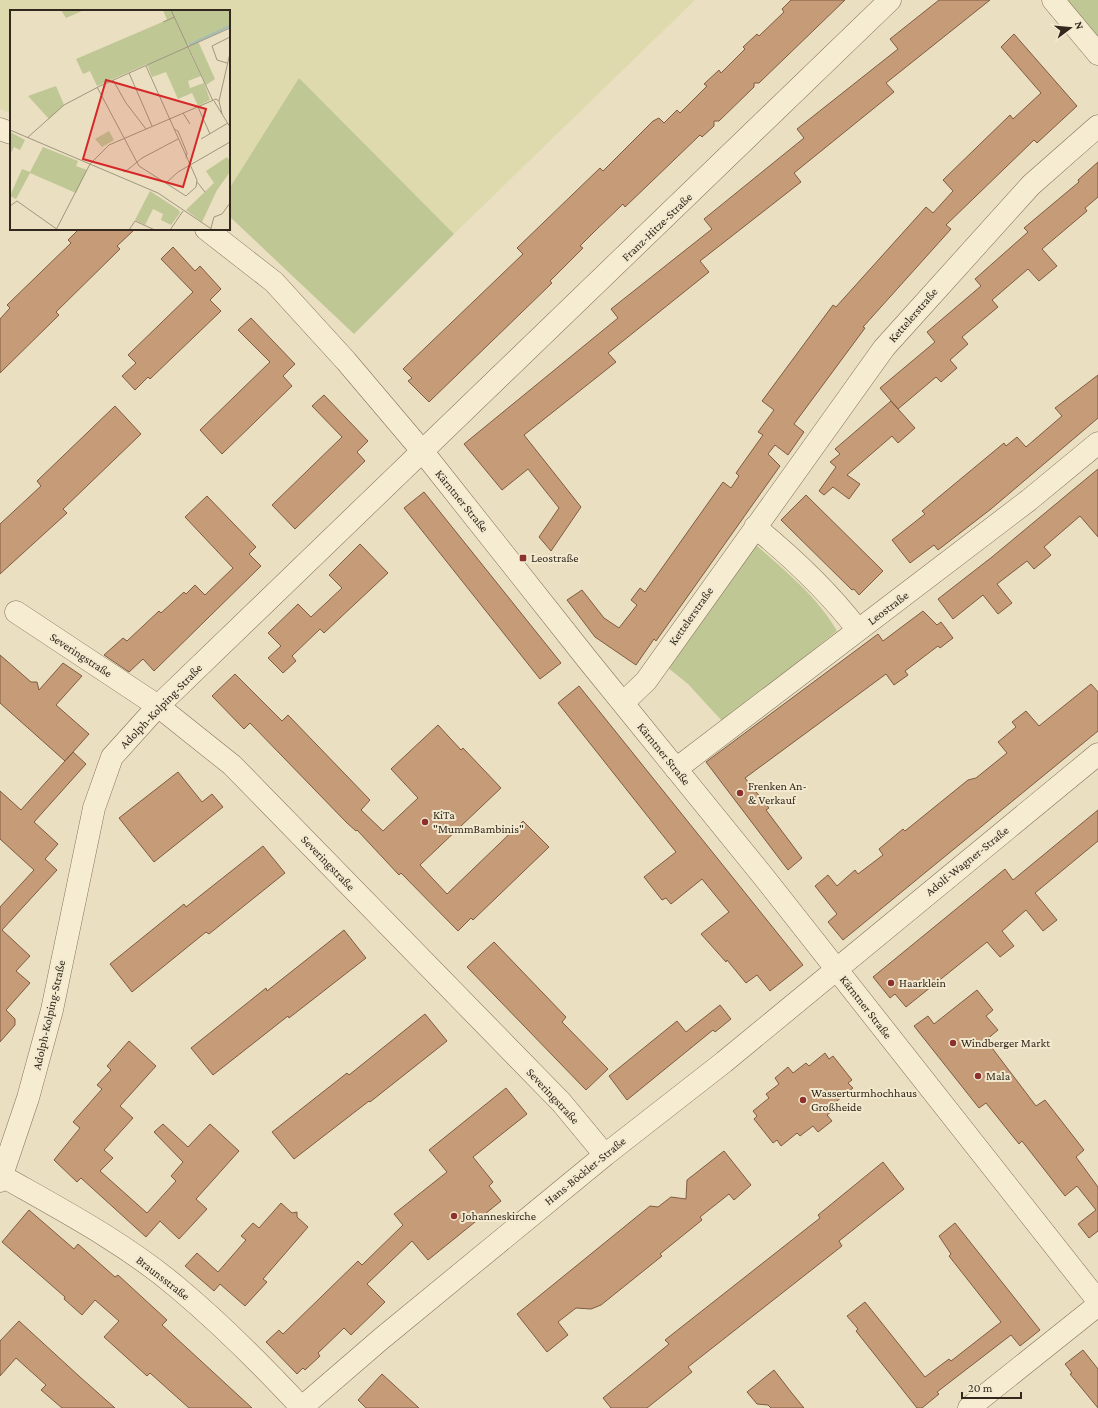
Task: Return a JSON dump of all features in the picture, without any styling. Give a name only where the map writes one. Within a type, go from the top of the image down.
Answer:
[{"type":"street","name":"Franz-Hitze-Straße","points":[[423,452],[890,0]]},
{"type":"street","points":[[1053,0],[1098,54]]},
{"type":"street","name":"Kettelerstraße","points":[[624,702],[646,681],[884,348],[1032,185],[1098,126]]},
{"type":"street","points":[[0,129],[10,133]]},
{"type":"street","name":"Kärntner Straße","points":[[207,230],[274,282],[346,361],[423,452],[763,876],[1098,1301]]},
{"type":"street","name":"Leostraße","points":[[676,769],[1029,500],[1098,443]]},
{"type":"street","name":"Adolph-Kolping-Straße","points":[[1,1178],[28,1098],[52,1010],[94,808],[112,757],[158,706],[423,452]]},
{"type":"street","points":[[755,527],[816,581],[838,604],[858,630]]},
{"type":"street","name":"Severingstraße","points":[[16,612],[158,706],[232,765],[561,1102],[605,1154]]},
{"type":"street","name":"Adolf-Wagner-Straße","points":[[836,969],[1098,754]]},
{"type":"street","name":"Hans-Böckler-Straße","points":[[302,1408],[381,1339],[605,1154],[721,1065],[836,969]]},
{"type":"street","name":"Braunsstraße","points":[[1,1178],[99,1231],[178,1288],[243,1349],[302,1408]]},
{"type":"street","points":[[969,1408],[1098,1305]]},
{"type":"shaded area","points":[[0,0],[695,0],[454,234],[299,78],[230,187],[230,10],[10,10],[10,113],[0,109]]},
{"type":"green space","points":[[1064,0],[1098,0],[1098,40]]},
{"type":"green space","points":[[299,78],[454,234],[354,334],[230,217],[230,187]]},
{"type":"green space","points":[[755,544],[810,595],[829,618],[837,631],[723,722],[688,684],[667,667]]},
{"type":"building","points":[[791,0],[845,0],[759,83],[754,83],[754,87],[719,121],[714,121],[714,126],[702,137],[700,135],[625,207],[623,204],[595,231],[580,246],[583,248],[550,281],[552,283],[429,402],[408,381],[412,378],[403,369],[523,254],[517,248],[600,168],[603,171],[653,121],[659,118],[664,123],[677,110],[680,113],[707,86],[704,84],[719,70],[721,73],[745,49],[743,47],[757,34],[759,36],[784,12],[782,9]]},
{"type":"building","points":[[939,0],[990,0],[886,83],[894,92],[794,173],[801,182],[700,261],[709,272],[608,353],[616,362],[524,435],[581,507],[551,551],[539,537],[559,508],[528,469],[502,490],[464,444],[618,318],[611,309],[712,229],[704,219],[804,138],[797,129],[898,49],[890,39]]},
{"type":"building","points":[[1014,34],[1077,106],[1037,143],[1034,140],[946,225],[951,229],[863,327],[865,328],[794,424],[804,432],[788,455],[775,445],[768,454],[780,466],[656,641],[654,639],[636,665],[595,637],[567,600],[582,590],[604,618],[619,628],[637,605],[631,600],[640,588],[645,592],[723,482],[731,488],[739,476],[736,473],[763,435],[758,432],[774,410],[762,401],[833,305],[836,307],[926,207],[933,213],[953,191],[943,180],[1010,115],[1013,119],[1041,93],[1001,47]]},
{"type":"building","points":[[1098,162],[1098,197],[1085,208],[1087,211],[1042,249],[1057,266],[1039,281],[1028,269],[992,300],[998,307],[962,337],[968,344],[950,360],[957,368],[941,382],[936,377],[898,409],[880,388],[935,342],[927,332],[981,286],[975,279],[1028,232],[1024,228],[1079,182],[1078,180]]},
{"type":"building","points":[[78,230],[134,230],[117,246],[120,249],[56,312],[59,315],[0,373],[0,319],[10,308],[7,305],[71,243],[68,240]]},
{"type":"building","points":[[173,247],[195,271],[200,266],[221,289],[210,300],[221,311],[150,379],[148,377],[135,390],[122,376],[136,363],[128,355],[193,292],[161,259]]},
{"type":"building","points":[[251,318],[295,364],[283,376],[292,386],[222,454],[200,430],[270,362],[238,330]]},
{"type":"building","points":[[1098,375],[1098,418],[991,509],[938,550],[934,545],[910,563],[892,540],[925,514],[922,511],[1004,443],[1006,446],[1017,437],[1026,447],[1062,416],[1055,408]]},
{"type":"building","points":[[324,395],[368,441],[357,452],[365,461],[295,529],[272,505],[342,437],[312,406]]},
{"type":"building","points":[[891,401],[915,428],[898,443],[892,436],[847,475],[860,484],[849,499],[833,487],[824,495],[819,491],[836,467],[830,462],[840,454],[835,449]]},
{"type":"building","points":[[115,406],[141,434],[63,509],[67,513],[0,574],[0,524],[41,486],[37,481]]},
{"type":"building","points":[[1098,469],[1098,537],[1080,516],[1044,547],[1051,555],[1034,569],[1027,561],[997,584],[1012,603],[998,614],[983,595],[953,619],[938,599],[992,557]]},
{"type":"building","points":[[424,492],[561,663],[540,679],[404,508]]},
{"type":"building","points":[[806,495],[883,571],[859,595],[854,589],[852,590],[781,520]]},
{"type":"building","points":[[207,496],[256,547],[249,554],[261,566],[154,671],[143,659],[129,672],[104,655],[123,638],[127,641],[159,611],[161,613],[184,592],[186,594],[195,585],[205,595],[233,568],[185,517]]},
{"type":"building","points":[[360,544],[388,573],[324,633],[320,629],[292,656],[296,661],[283,673],[268,658],[281,646],[268,633],[298,604],[311,617],[342,588],[329,575]]},
{"type":"building","points":[[923,611],[937,625],[941,622],[953,638],[940,648],[938,646],[905,671],[908,675],[894,685],[886,674],[745,778],[769,808],[766,810],[802,858],[788,870],[706,762],[878,634],[883,641]]},
{"type":"building","points":[[0,655],[31,682],[37,682],[39,690],[63,663],[82,676],[56,705],[89,734],[65,761],[0,703]]},
{"type":"building","points":[[235,674],[282,721],[288,715],[370,800],[361,810],[383,831],[418,798],[391,769],[438,725],[461,750],[463,748],[501,788],[420,865],[447,894],[523,821],[549,847],[473,920],[471,918],[458,931],[401,873],[399,875],[357,830],[356,831],[347,823],[250,723],[244,729],[212,696]]},
{"type":"building","points":[[1091,684],[1098,692],[1098,731],[843,940],[828,922],[837,914],[815,886],[828,875],[837,886],[855,870],[858,874],[883,855],[879,849],[903,829],[905,831],[968,780],[976,778],[1007,753],[998,742],[1016,727],[1012,722],[1026,711],[1039,726]]},
{"type":"building","points":[[579,686],[803,965],[770,991],[757,975],[746,983],[727,960],[726,962],[701,934],[729,912],[702,879],[671,904],[666,898],[662,900],[644,877],[676,852],[558,703]]},
{"type":"building","points":[[73,752],[86,764],[34,822],[58,844],[45,859],[57,870],[2,930],[30,956],[16,971],[30,983],[6,1010],[15,1019],[15,1025],[0,1042],[0,907],[34,870],[0,839],[0,791],[21,810]]},
{"type":"building","points":[[178,772],[202,802],[212,794],[223,807],[154,862],[119,818]]},
{"type":"building","points":[[1098,810],[1098,841],[1035,893],[1057,920],[1043,931],[1026,910],[1002,931],[1014,946],[1000,957],[987,942],[906,1007],[895,994],[890,998],[873,977],[1005,869],[1013,880]]},
{"type":"building","points":[[263,846],[285,873],[209,934],[206,932],[132,992],[110,964],[184,904],[186,907]]},
{"type":"building","points":[[344,930],[366,958],[289,1018],[288,1016],[213,1075],[191,1048],[266,988],[267,991]]},
{"type":"building","points":[[494,942],[566,1017],[562,1022],[608,1069],[586,1090],[467,967]]},
{"type":"building","points":[[977,990],[993,1010],[986,1016],[998,1030],[986,1040],[1036,1106],[1045,1100],[1084,1150],[1076,1157],[1098,1187],[1098,1231],[1089,1238],[1078,1224],[1096,1210],[1077,1186],[1065,1196],[1022,1141],[1019,1144],[986,1103],[979,1108],[914,1026],[928,1016],[934,1024]]},
{"type":"building","points":[[720,1005],[731,1019],[715,1032],[713,1030],[627,1100],[609,1076],[677,1021],[686,1032]]},
{"type":"building","points":[[425,1014],[447,1041],[370,1102],[369,1101],[294,1159],[272,1132],[347,1073],[349,1075]]},
{"type":"building","points":[[129,1041],[156,1066],[120,1106],[133,1118],[104,1150],[113,1158],[100,1171],[147,1213],[176,1181],[171,1176],[183,1162],[154,1132],[163,1124],[188,1147],[210,1124],[239,1151],[196,1199],[207,1209],[179,1239],[160,1221],[146,1237],[81,1178],[77,1182],[54,1160],[80,1128],[73,1122],[102,1089],[97,1085],[111,1070],[107,1066]]},
{"type":"building","name":"Wasserturmhochhaus Großheide","points":[[825,1053],[829,1059],[833,1056],[852,1080],[848,1083],[853,1088],[837,1101],[840,1105],[827,1115],[832,1121],[818,1132],[813,1126],[800,1136],[797,1133],[781,1146],[777,1140],[773,1143],[754,1119],[757,1116],[753,1111],[769,1098],[766,1094],[779,1084],[775,1078],[788,1067],[793,1073],[806,1063],[809,1066]]},
{"type":"building","points":[[506,1088],[527,1114],[473,1157],[493,1182],[489,1186],[501,1201],[428,1260],[412,1241],[367,1284],[385,1302],[351,1335],[344,1328],[318,1353],[320,1356],[305,1370],[303,1368],[297,1374],[266,1342],[279,1330],[283,1334],[358,1261],[362,1265],[403,1225],[394,1214],[447,1172],[429,1150]]},
{"type":"building","points":[[724,1151],[751,1185],[734,1200],[729,1194],[700,1217],[702,1220],[660,1254],[662,1256],[601,1305],[591,1309],[576,1308],[558,1322],[568,1335],[547,1352],[517,1314],[650,1206],[658,1207],[671,1197],[686,1199],[687,1180]]},
{"type":"building","points":[[883,1162],[904,1189],[839,1241],[842,1246],[688,1367],[692,1372],[647,1408],[611,1408],[603,1398],[669,1344],[665,1340],[820,1218],[818,1215]]},
{"type":"building","points":[[281,1203],[292,1213],[297,1212],[297,1217],[308,1227],[263,1279],[267,1282],[245,1306],[220,1284],[214,1291],[185,1266],[197,1253],[218,1272],[246,1240],[241,1236],[253,1223],[259,1228]]},
{"type":"building","points":[[29,1210],[74,1249],[78,1244],[115,1277],[118,1275],[167,1320],[162,1325],[252,1408],[189,1408],[150,1373],[147,1376],[104,1337],[119,1321],[95,1300],[82,1315],[64,1299],[65,1297],[2,1242]]},
{"type":"building","points":[[955,1223],[1040,1330],[1020,1346],[1011,1335],[937,1392],[939,1394],[922,1408],[917,1408],[856,1331],[858,1329],[847,1316],[865,1302],[925,1377],[949,1359],[951,1361],[1001,1322],[949,1256],[951,1254],[939,1236]]},
{"type":"building","points":[[19,1321],[115,1408],[62,1408],[41,1390],[46,1385],[16,1358],[0,1376],[0,1341]]},
{"type":"building","points":[[1083,1350],[1098,1369],[1098,1408],[1070,1374],[1072,1373],[1065,1364]]},
{"type":"building","points":[[774,1370],[804,1408],[771,1408],[768,1405],[757,1404],[747,1392]]},
{"type":"building","points":[[382,1374],[419,1408],[366,1408],[358,1400]]},
{"type":"place","name":"Leostraße","points":[[523,558]]},
{"type":"place","name":"Frenken An- & Verkauf","points":[[740,793]]},
{"type":"place","name":"KiTa \"MummBambinis\"","points":[[425,822]]},
{"type":"place","name":"Haarklein","points":[[891,983]]},
{"type":"place","name":"Windberger Markt","points":[[953,1043]]},
{"type":"place","name":"Mala","points":[[978,1076]]},
{"type":"place","name":"Wasserturmhochhaus Großheide","points":[[803,1100]]},
{"type":"place","name":"Johanneskirche","points":[[454,1216]]}]
